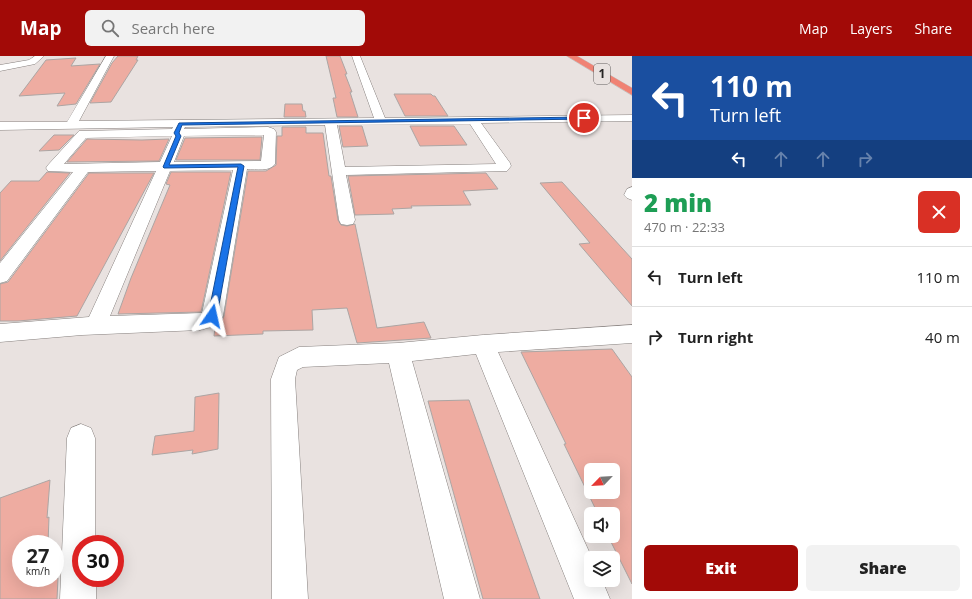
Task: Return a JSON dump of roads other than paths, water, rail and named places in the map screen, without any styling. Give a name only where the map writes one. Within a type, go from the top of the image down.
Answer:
[{"type":"highway","name":"1","points":[[572,56],[632,92]]},
{"type":"street","points":[[0,67],[32,62],[40,56]]},
{"type":"street","points":[[71,125],[110,56]]},
{"type":"street","points":[[356,56],[381,122]]},
{"type":"street","points":[[0,126],[71,125],[178,128],[270,132],[268,164],[263,165],[84,168],[53,168],[82,134],[178,128],[330,122],[632,118]]},
{"type":"street","points":[[338,171],[502,168],[504,166],[503,163],[473,120]]},
{"type":"street","points":[[330,122],[347,220]]},
{"type":"street","points":[[89,325],[161,167],[170,136],[178,128]]},
{"type":"street","points":[[0,333],[89,325],[200,322],[210,319],[212,316],[241,166]]},
{"type":"street","points":[[0,276],[84,168]]},
{"type":"street","points":[[290,599],[283,379],[288,364],[300,357],[398,353],[483,344],[629,339]]},
{"type":"street","points":[[483,344],[592,599]]},
{"type":"street","points":[[398,353],[462,599]]},
{"type":"street","points":[[78,599],[81,438]]}]
